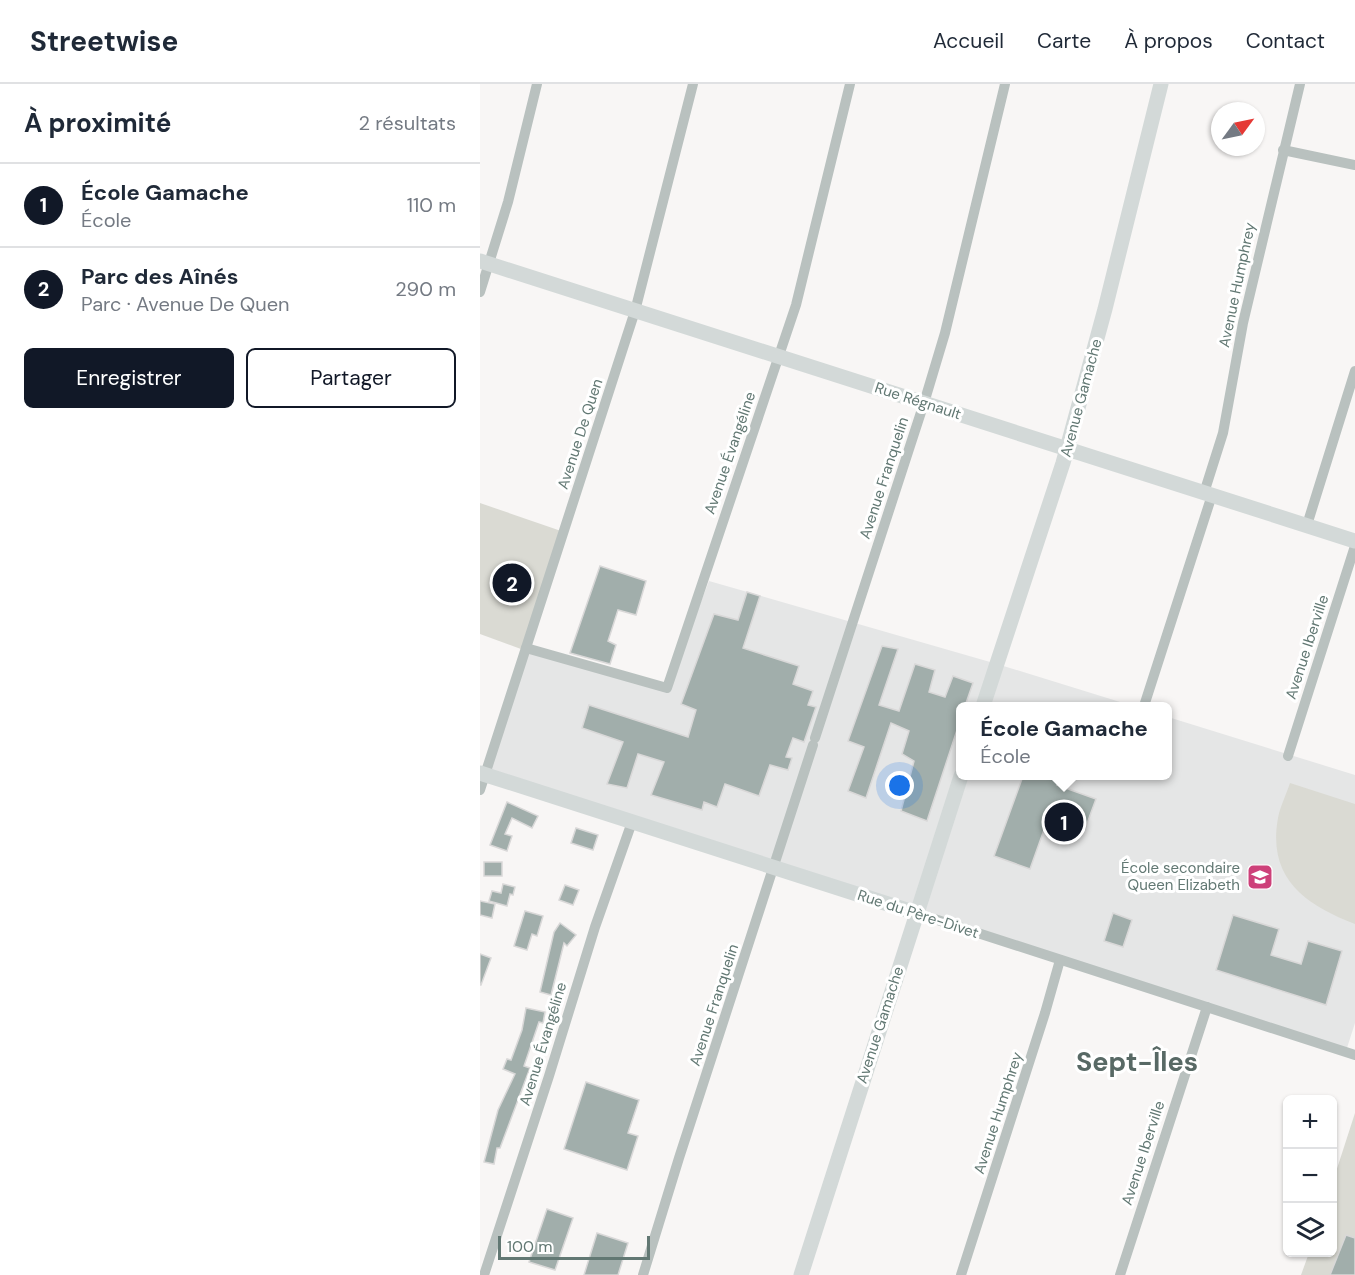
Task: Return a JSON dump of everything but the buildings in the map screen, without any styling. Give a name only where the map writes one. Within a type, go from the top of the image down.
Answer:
[{"type":"street","points":[[480,292],[484,262],[508,202],[537,84]]},
{"type":"street","name":"Avenue De Quen","points":[[480,790],[483,774],[635,311],[693,84]]},
{"type":"street","name":"Avenue Évangéline","points":[[526,648],[667,688],[796,305],[850,84]]},
{"type":"street","name":"Avenue Franquelin","points":[[643,1275],[924,403],[945,333],[1005,84]]},
{"type":"street","name":"Avenue Gamache","points":[[984,702],[1067,448],[1105,309],[1161,84]]},
{"type":"street","name":"Avenue Humphrey","points":[[1145,702],[1208,494],[1223,433],[1243,323],[1300,84]]},
{"type":"street","points":[[1283,150],[1355,165]]},
{"type":"street","name":"Rue Régnault","points":[[484,262],[1355,541]]},
{"type":"street","points":[[1307,525],[1355,371]]},
{"type":"street","name":"Avenue Iberville","points":[[1288,756],[1355,546]]},
{"type":"street","name":"Rue du Père-Divet","points":[[483,774],[1355,1055]]},
{"type":"street","name":"Avenue Gamache","points":[[801,1275],[961,780]]},
{"type":"street","name":"Avenue Évangéline","points":[[484,1275],[595,927],[632,822]]},
{"type":"street","name":"Avenue Humphrey","points":[[961,1275],[1042,1024],[1060,960]]},
{"type":"street","name":"Avenue Iberville","points":[[1120,1275],[1207,1007]]},
{"type":"shaded area","points":[[480,503],[564,532],[521,649],[480,634]]},
{"type":"shaded area","points":[[709,581],[1120,702],[956,702],[956,780],[1172,780],[1172,718],[1355,775],[1355,1023],[1346,1051],[485,774],[526,648],[667,688]]},
{"type":"shaded area","points":[[1290,783],[1355,804],[1355,924],[1321,908],[1306,898],[1294,887],[1278,858],[1276,839],[1278,818]]},
{"type":"shaded area","points":[[1355,1113],[1355,1275],[1301,1275],[1308,1257],[1337,1257],[1337,1169]]},
{"type":"place","name":"Parc des Aînés","points":[[512,583]]},
{"type":"place","name":"École Gamache","points":[[1064,822]]},
{"type":"place","name":"École secondaire Queen Elizabeth","points":[[1260,877]]},
{"type":"district","name":"Sept-Îles","points":[[1137,1062]]}]
